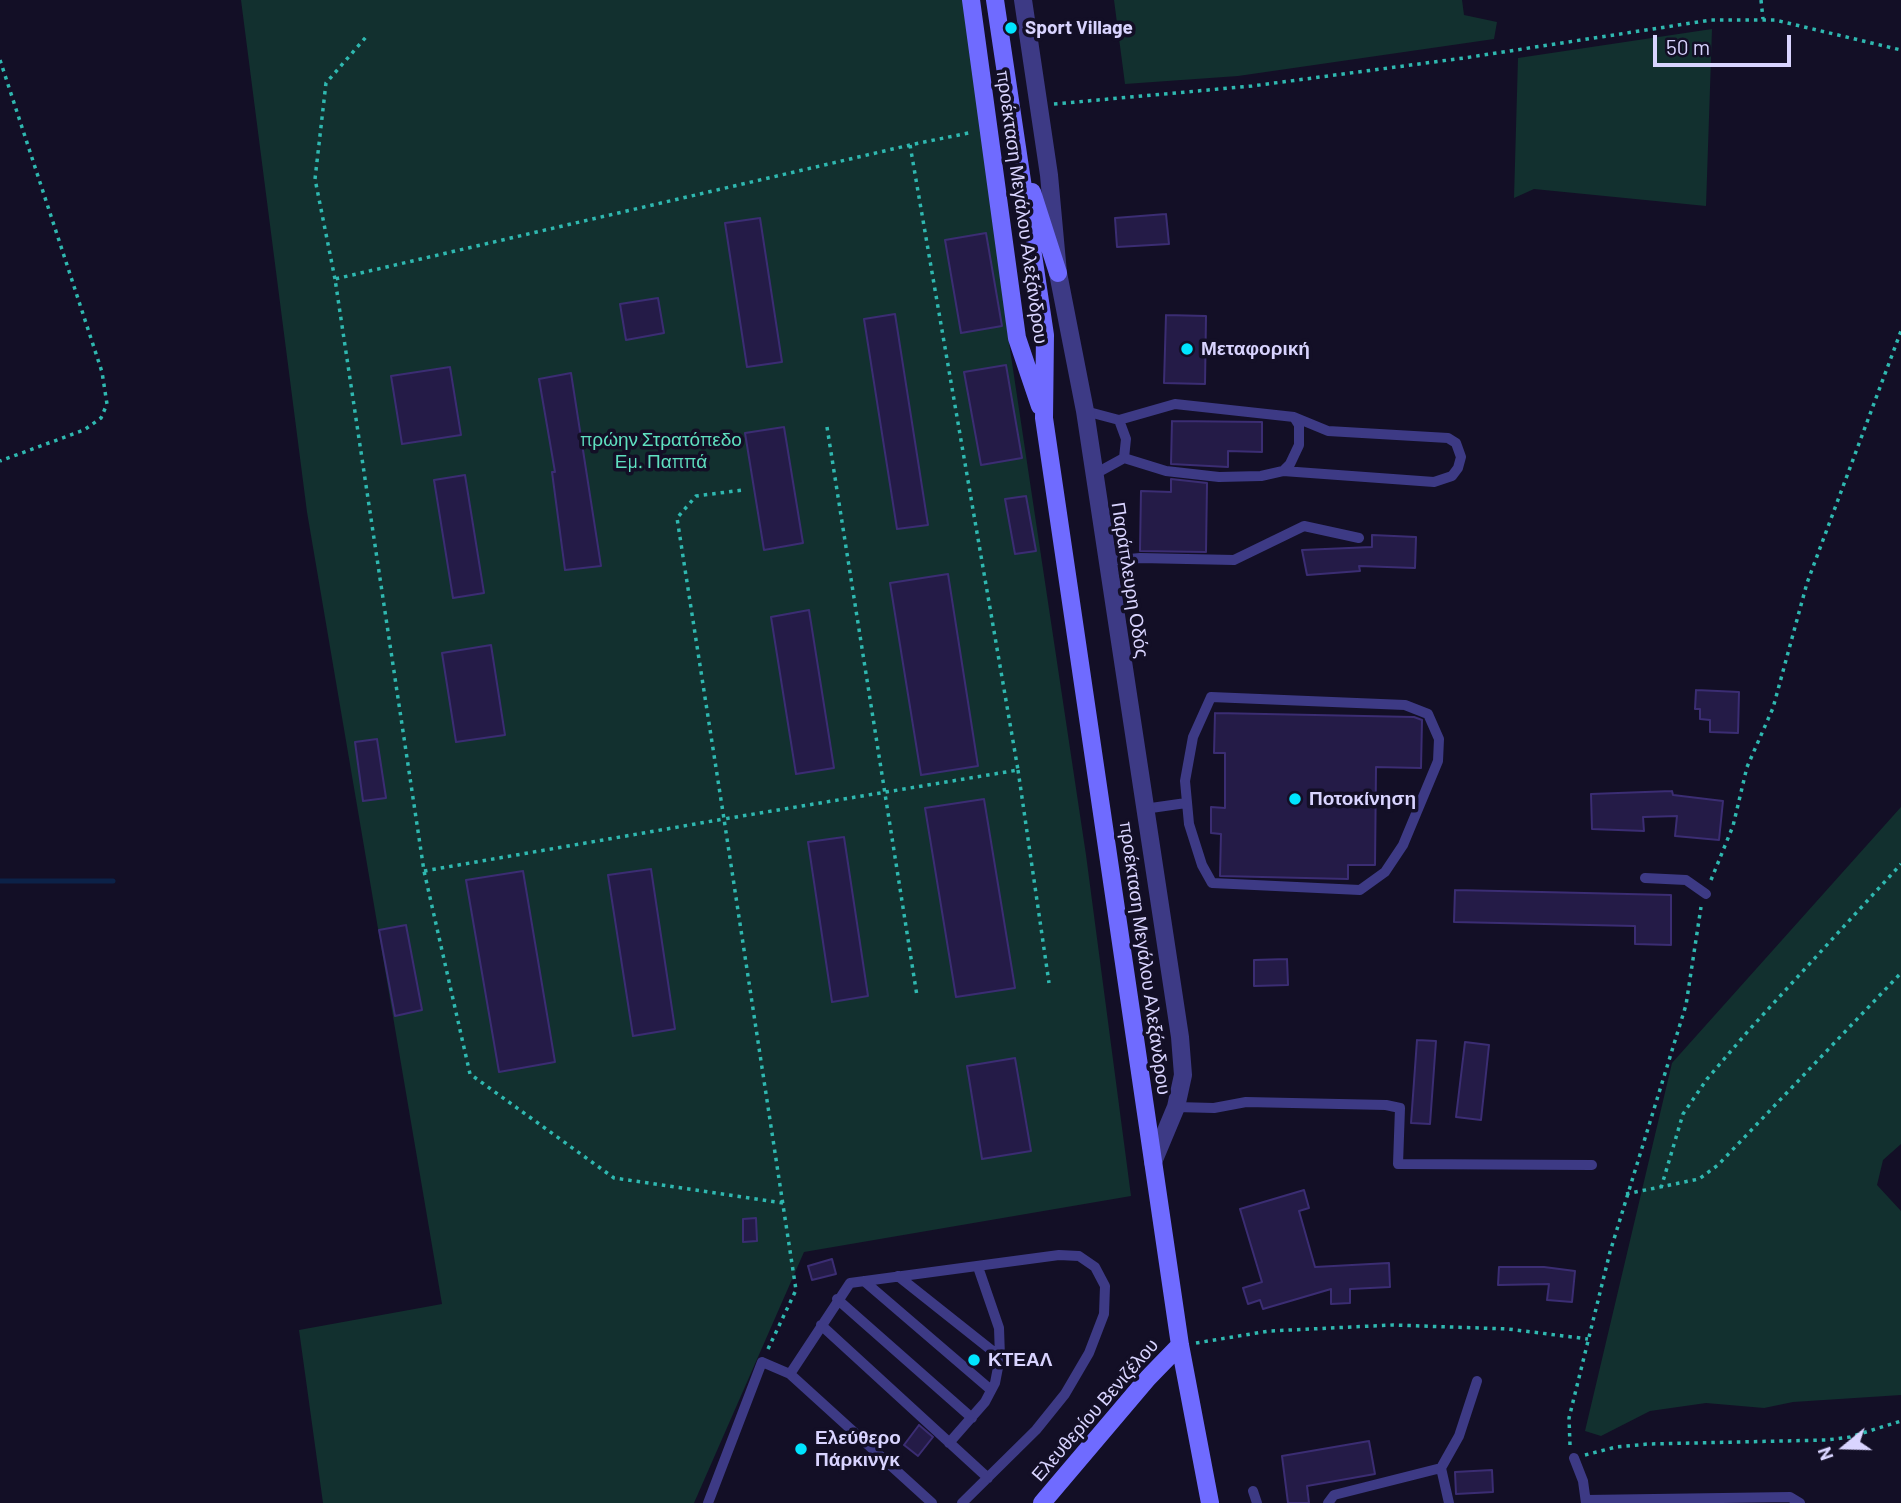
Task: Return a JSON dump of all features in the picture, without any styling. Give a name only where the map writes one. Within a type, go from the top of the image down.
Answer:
[{"type":"main road","name":"προέκταση Μεγάλου Αλεξάνδρου","points":[[971,0],[1017,338],[1044,418]]},
{"type":"main road","name":"προέκταση Μεγάλου Αλεξάνδρου","points":[[995,0],[1045,335],[1044,418],[1180,1345],[1210,1503]]},
{"type":"main road","points":[[1016,142],[1058,273]]},
{"type":"main road","name":"Ελευθερίου Βενιζέλου","points":[[1042,1503],[1139,1388],[1180,1345]]},
{"type":"street","name":"Παράπλευρη Οδός","points":[[1023,0],[1058,273],[1085,411],[1184,1075],[1175,1107],[1153,1162]]},
{"type":"lane","points":[[1085,411],[1119,420],[1175,404],[1294,416],[1328,431],[1448,438],[1458,448],[1460,463],[1452,476],[1434,482],[1283,471],[1261,476],[1219,477],[1166,471],[1124,458],[1093,475]]},
{"type":"lane","points":[[1283,471],[1296,455],[1299,445],[1299,425],[1294,416]]},
{"type":"lane","points":[[1119,420],[1126,439],[1124,458]]},
{"type":"lane","points":[[1107,561],[1140,558],[1234,560],[1304,526],[1359,538]]},
{"type":"lane","points":[[1211,697],[1405,705],[1428,714],[1436,728],[1440,747],[1438,761],[1404,845],[1385,872],[1360,890],[1212,883],[1194,845],[1185,803],[1185,781],[1193,737],[1211,697]]},
{"type":"lane","points":[[1143,809],[1185,803]]},
{"type":"lane","points":[[1645,877],[1686,880],[1706,894]]},
{"type":"lane","points":[[1175,1107],[1214,1108],[1246,1102],[1386,1105],[1400,1108],[1398,1164],[1591,1165]]},
{"type":"lane","points":[[790,1374],[847,1284],[1059,1255],[1079,1256],[1096,1267],[1105,1286],[1104,1314],[1089,1353],[1065,1394],[1036,1430],[962,1503]]},
{"type":"lane","points":[[949,1443],[972,1418],[991,1390],[1000,1357],[999,1328],[978,1267]]},
{"type":"lane","points":[[898,1276],[1000,1357]]},
{"type":"lane","points":[[864,1281],[991,1390]]},
{"type":"lane","points":[[837,1299],[972,1418]]},
{"type":"lane","points":[[821,1325],[988,1478]]},
{"type":"lane","points":[[708,1503],[762,1362],[790,1374],[932,1503]]},
{"type":"lane","points":[[1450,1503],[1441,1468],[1459,1436],[1477,1381]]},
{"type":"lane","points":[[1574,1458],[1586,1502],[1790,1497],[1800,1503]]},
{"type":"lane","points":[[1328,1503],[1334,1496],[1441,1468]]},
{"type":"lane","points":[[1253,1491],[1257,1503]]},
{"type":"path","points":[[1761,0],[1763,19]]},
{"type":"path","points":[[1038,106],[1252,86],[1464,58],[1711,20],[1763,19],[1901,50]]},
{"type":"path","points":[[366,37],[326,83],[315,179],[335,279],[424,871],[470,1074],[614,1178],[783,1203]]},
{"type":"path","points":[[0,60],[102,372],[107,404],[101,418],[84,430],[0,461]]},
{"type":"path","points":[[335,279],[989,128]]},
{"type":"path","points":[[910,145],[1018,770],[1049,983]]},
{"type":"path","points":[[1901,331],[1807,583],[1773,708],[1747,767],[1732,827],[1706,894],[1692,956],[1686,1005],[1626,1194],[1569,1418],[1568,1437],[1574,1458],[1616,1447],[1648,1444],[1827,1440],[1901,1421]]},
{"type":"path","points":[[827,427],[887,792],[916,996]]},
{"type":"path","points":[[743,490],[696,496],[677,518],[796,1290],[762,1362]]},
{"type":"path","points":[[424,871],[1018,770]]},
{"type":"path","points":[[1661,1188],[1683,1114],[1707,1079],[1901,864]]},
{"type":"path","points":[[1626,1194],[1699,1179],[1718,1165],[1901,973]]},
{"type":"path","points":[[1180,1345],[1269,1331],[1393,1325],[1508,1329],[1588,1339]]},
{"type":"green space","name":"πρώην Στρατόπεδο Εμ. Παππά","points":[[241,0],[966,0],[1008,336],[1086,855],[1131,1196],[804,1252],[694,1503],[323,1503],[299,1330],[442,1304],[307,512]]},
{"type":"green space","points":[[1114,0],[1462,0],[1464,15],[1497,22],[1494,39],[1238,76],[1125,84]]},
{"type":"green space","points":[[1712,29],[1706,206],[1534,189],[1514,198],[1518,58]]},
{"type":"green space","points":[[1901,807],[1901,1144],[1883,1160],[1877,1185],[1901,1211],[1901,1395],[1793,1402],[1764,1408],[1706,1403],[1650,1411],[1601,1436],[1585,1431],[1672,1063]]},
{"type":"building","points":[[1166,214],[1169,244],[1117,247],[1115,218]]},
{"type":"building","points":[[760,218],[782,362],[747,367],[725,223]]},
{"type":"building","points":[[986,233],[1002,326],[961,333],[945,240]]},
{"type":"building","points":[[658,298],[664,333],[626,340],[620,304]]},
{"type":"building","points":[[895,314],[928,525],[897,529],[864,319]]},
{"type":"building","points":[[1166,315],[1206,316],[1205,384],[1164,383]]},
{"type":"building","points":[[1006,365],[1022,458],[981,465],[964,372]]},
{"type":"building","points":[[450,367],[461,435],[402,444],[391,376]]},
{"type":"building","points":[[571,373],[601,566],[565,570],[552,472],[555,472],[539,379]]},
{"type":"building","points":[[1172,421],[1262,422],[1262,452],[1228,451],[1228,467],[1171,464]]},
{"type":"building","points":[[784,427],[803,543],[764,550],[745,433]]},
{"type":"building","points":[[465,475],[484,593],[453,598],[434,480]]},
{"type":"building","points":[[1171,479],[1207,483],[1206,552],[1140,551],[1141,491],[1171,492]]},
{"type":"building","points":[[1026,496],[1036,551],[1015,554],[1005,499]]},
{"type":"building","points":[[1372,535],[1416,537],[1415,568],[1359,566],[1360,571],[1307,575],[1302,550],[1372,547]]},
{"type":"building","points":[[948,574],[978,766],[921,775],[890,583]]},
{"type":"building","points":[[809,610],[834,768],[796,774],[771,617]]},
{"type":"building","points":[[491,645],[505,735],[456,742],[442,653]]},
{"type":"building","points":[[1696,690],[1739,692],[1738,733],[1710,732],[1710,720],[1700,719],[1700,709],[1695,709]]},
{"type":"building","points":[[1215,713],[1414,717],[1422,720],[1421,768],[1376,767],[1375,865],[1348,865],[1348,879],[1220,876],[1221,834],[1211,833],[1211,807],[1225,808],[1225,753],[1214,753]]},
{"type":"building","points":[[377,739],[386,798],[363,801],[355,742]]},
{"type":"building","points":[[1672,791],[1673,795],[1723,801],[1719,840],[1675,836],[1677,816],[1643,817],[1644,831],[1592,829],[1591,794]]},
{"type":"building","points":[[984,799],[1015,988],[956,997],[925,808]]},
{"type":"building","points":[[844,837],[868,996],[832,1002],[808,842]]},
{"type":"building","points":[[651,869],[675,1029],[633,1036],[608,875]]},
{"type":"building","points":[[523,871],[555,1062],[499,1072],[466,880]]},
{"type":"building","points":[[1455,890],[1671,895],[1671,945],[1635,944],[1635,926],[1454,922]]},
{"type":"building","points":[[406,925],[422,1010],[395,1016],[379,930]]},
{"type":"building","points":[[1287,959],[1288,985],[1254,986],[1254,960]]},
{"type":"building","points":[[1417,1040],[1436,1041],[1430,1124],[1411,1123]]},
{"type":"building","points":[[1465,1042],[1489,1045],[1481,1120],[1456,1117]]},
{"type":"building","points":[[1015,1058],[1031,1151],[982,1159],[967,1066]]},
{"type":"building","points":[[1304,1190],[1309,1208],[1299,1211],[1315,1267],[1389,1263],[1390,1287],[1350,1289],[1350,1303],[1331,1304],[1331,1289],[1263,1309],[1260,1300],[1248,1304],[1243,1288],[1262,1282],[1240,1209]]},
{"type":"building","points":[[756,1218],[757,1241],[743,1242],[743,1219]]},
{"type":"building","points":[[832,1259],[836,1274],[812,1280],[808,1266]]},
{"type":"building","points":[[1499,1267],[1544,1267],[1575,1271],[1572,1302],[1547,1300],[1549,1284],[1498,1285]]},
{"type":"building","points":[[919,1425],[933,1437],[918,1456],[904,1445]]},
{"type":"building","points":[[1369,1441],[1375,1474],[1307,1486],[1309,1503],[1288,1503],[1282,1456]]},
{"type":"building","points":[[1492,1470],[1493,1492],[1456,1494],[1455,1472]]},
{"type":"waterway","points":[[0,881],[113,881]]},
{"type":"place","name":"Sport Village","points":[[1011,28]]},
{"type":"place","name":"Μεταφορική","points":[[1187,349]]},
{"type":"place","name":"Ποτοκίνηση","points":[[1295,799]]},
{"type":"place","name":"ΚΤΕΑΛ","points":[[974,1360]]},
{"type":"place","name":"Ελεύθερο Πάρκινγκ","points":[[801,1449]]}]
